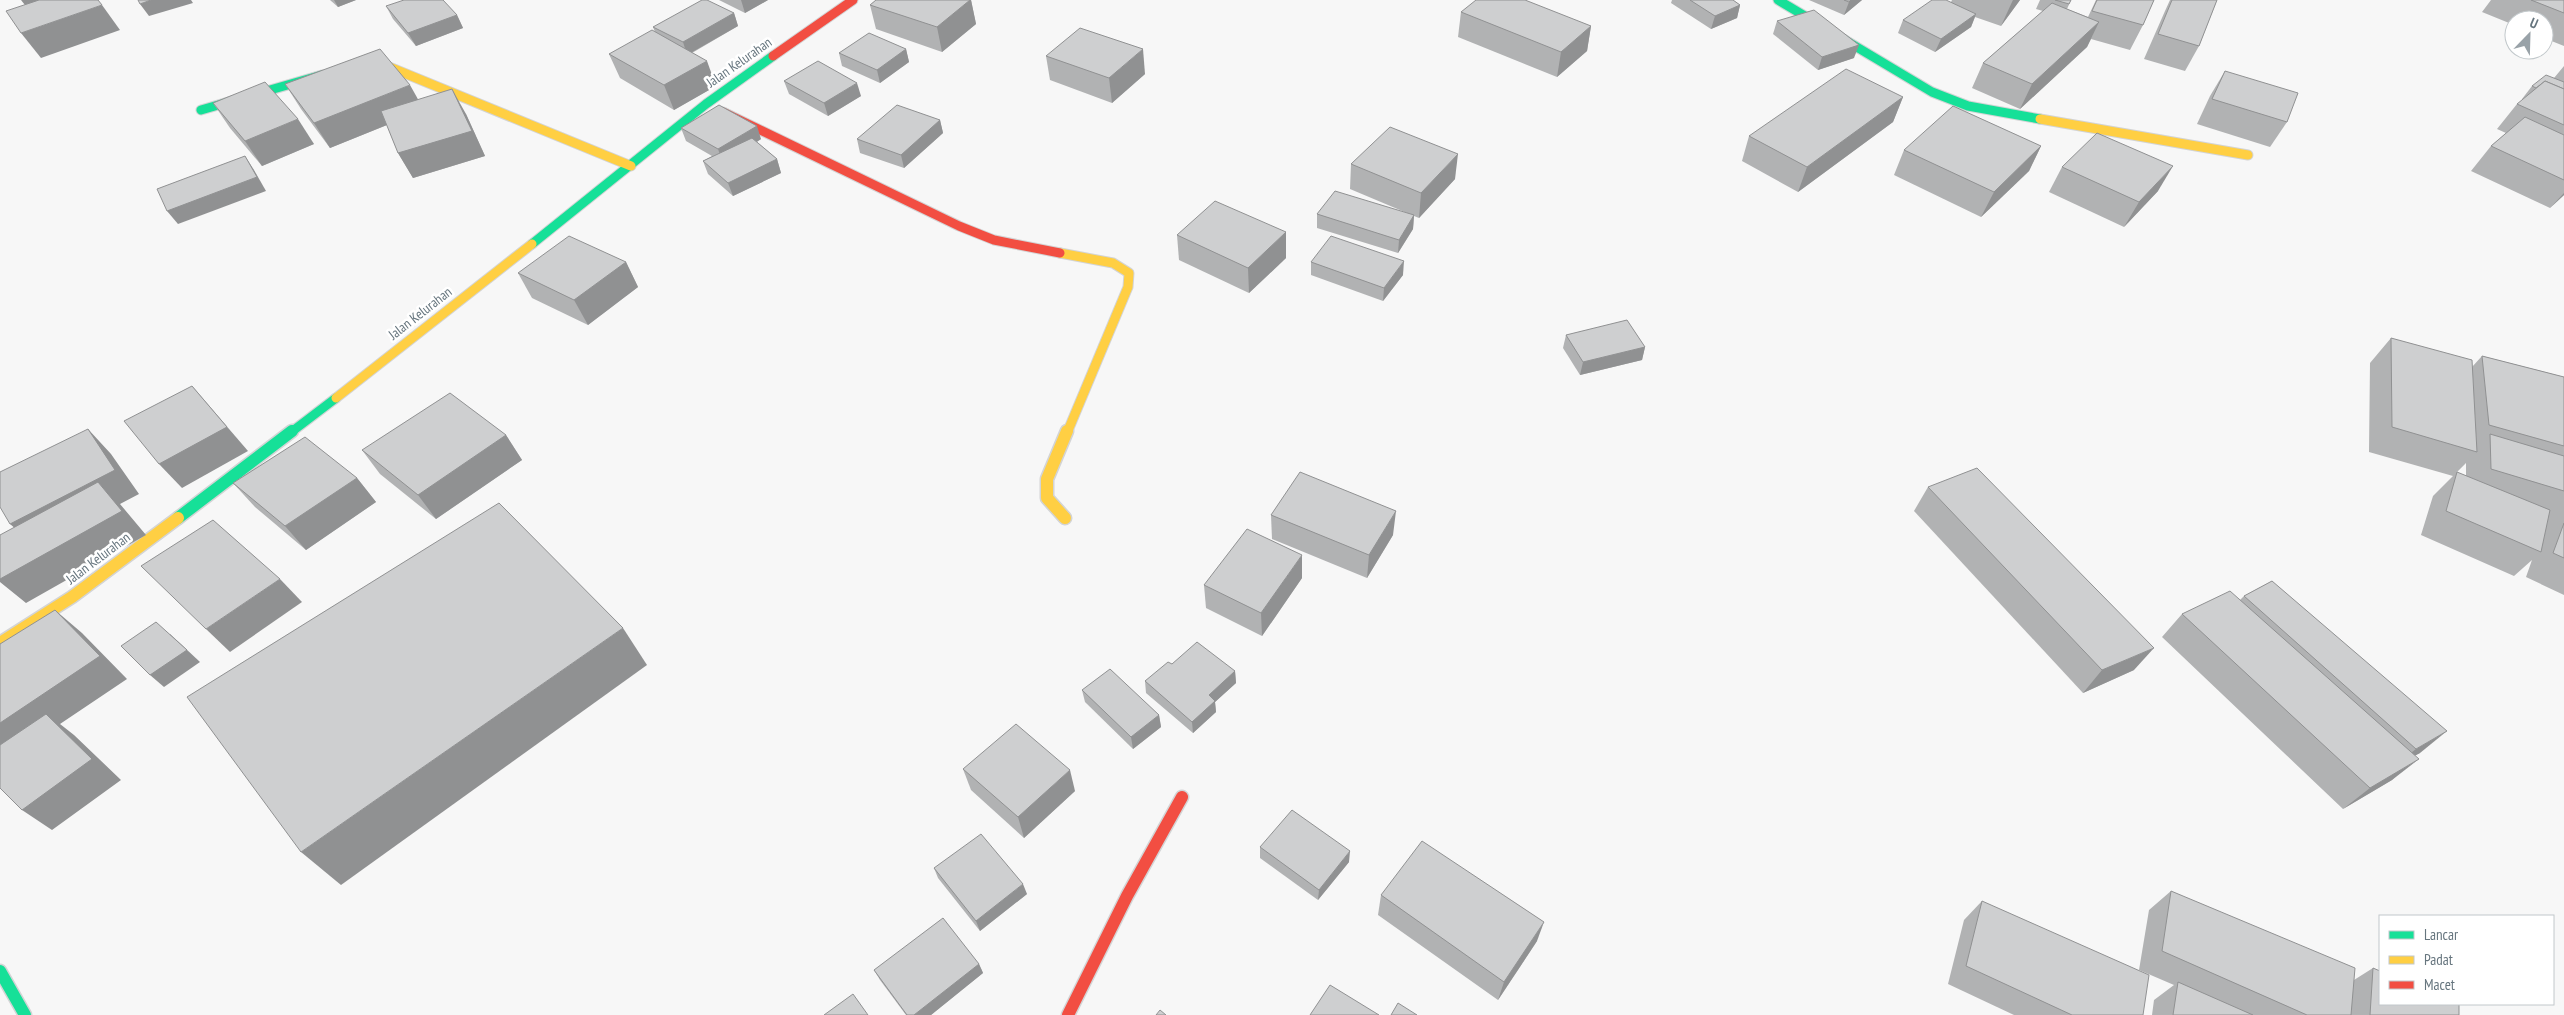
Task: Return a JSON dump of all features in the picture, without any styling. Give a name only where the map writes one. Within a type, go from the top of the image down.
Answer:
[{"type":"street","name":"Jalan Kelurahan","points":[[0,642],[72,597],[212,493],[631,166],[706,104],[853,0]]},
{"type":"street","points":[[1778,0],[1932,92],[1968,106],[2248,155]]},
{"type":"street","points":[[352,67],[382,64],[631,166]]},
{"type":"street","points":[[201,110],[334,72]]},
{"type":"street","points":[[706,104],[773,134],[959,226],[994,240],[1113,263],[1129,273],[1128,287],[1047,478],[1048,498],[1065,518]]},
{"type":"street","points":[[1068,1015],[1127,896],[1182,797]]},
{"type":"street","points":[[0,971],[25,1015]]},
{"type":"building","points":[[39,0],[98,0],[102,5],[21,33],[6,11]]},
{"type":"building","points":[[138,0],[151,0],[140,4]]},
{"type":"building","points":[[404,0],[443,0],[457,15],[408,33],[386,6]]},
{"type":"building","points":[[702,0],[707,0],[734,13],[683,42],[653,27]]},
{"type":"building","points":[[876,0],[970,0],[937,27],[870,5]]},
{"type":"building","points":[[1476,0],[1525,0],[1591,26],[1561,52],[1461,12]]},
{"type":"building","points":[[1690,0],[1733,0],[1740,5],[1715,16]]},
{"type":"building","points":[[1932,0],[1946,0],[1976,14],[1941,39],[1903,20]]},
{"type":"building","points":[[2055,0],[2071,0],[2069,4]]},
{"type":"building","points":[[2097,0],[2154,0],[2143,25],[2092,11]]},
{"type":"building","points":[[2172,0],[2217,0],[2199,46],[2158,34]]},
{"type":"building","points":[[2531,0],[2564,0],[2564,13]]},
{"type":"building","points":[[2052,3],[2099,22],[2032,84],[1983,63]]},
{"type":"building","points":[[1814,10],[1859,45],[1822,57],[1777,21]]},
{"type":"building","points":[[1080,28],[1143,49],[1109,78],[1046,56]]},
{"type":"building","points":[[652,30],[707,61],[664,85],[609,54]]},
{"type":"building","points":[[869,33],[906,49],[877,70],[839,53]]},
{"type":"building","points":[[380,49],[410,85],[314,123],[285,84]]},
{"type":"building","points":[[818,61],[857,83],[824,103],[784,81]]},
{"type":"building","points":[[1846,69],[1903,97],[1807,167],[1749,136]]},
{"type":"building","points":[[2225,71],[2298,93],[2287,122],[2212,99]]},
{"type":"building","points":[[2546,75],[2564,82],[2564,89],[2545,81],[2536,88],[2532,86]]},
{"type":"building","points":[[2545,81],[2564,89],[2564,125],[2517,104]]},
{"type":"building","points":[[265,82],[298,119],[245,141],[213,103]]},
{"type":"building","points":[[452,89],[472,131],[398,153],[381,111]]},
{"type":"building","points":[[719,105],[757,126],[718,149],[681,128]]},
{"type":"building","points":[[897,105],[940,120],[901,155],[857,139]]},
{"type":"building","points":[[1953,106],[2041,146],[1994,192],[1904,150]]},
{"type":"building","points":[[2525,117],[2564,135],[2564,180],[2491,146]]},
{"type":"building","points":[[1390,127],[1458,154],[1421,193],[1351,164]]},
{"type":"building","points":[[2097,133],[2173,166],[2139,202],[2062,167]]},
{"type":"building","points":[[752,138],[777,159],[728,183],[703,161]]},
{"type":"building","points":[[245,156],[257,177],[167,211],[157,189]]},
{"type":"building","points":[[1335,191],[1414,215],[1399,240],[1317,214]]},
{"type":"building","points":[[1215,201],[1286,232],[1248,268],[1177,235]]},
{"type":"building","points":[[569,236],[626,262],[574,300],[518,273]]},
{"type":"building","points":[[1331,236],[1404,261],[1384,288],[1311,262]]},
{"type":"building","points":[[1627,320],[1645,347],[1583,362],[1566,335]]},
{"type":"building","points":[[2391,338],[2472,360],[2477,452],[2392,427]]},
{"type":"building","points":[[2482,356],[2564,377],[2564,446],[2489,425]]},
{"type":"building","points":[[192,386],[227,427],[159,464],[124,421]]},
{"type":"building","points":[[450,393],[506,435],[418,495],[362,450]]},
{"type":"building","points":[[88,429],[115,470],[10,524],[0,507],[0,472]]},
{"type":"building","points":[[2490,434],[2564,456],[2564,491],[2491,469]]},
{"type":"building","points":[[305,437],[357,478],[285,526],[233,483]]},
{"type":"building","points":[[1977,468],[2154,648],[2102,670],[1928,487]]},
{"type":"building","points":[[1300,472],[1396,511],[1369,555],[1271,515]]},
{"type":"building","points":[[2457,472],[2550,510],[2541,552],[2446,511]]},
{"type":"building","points":[[98,482],[122,511],[0,579],[0,535]]},
{"type":"building","points":[[499,503],[623,628],[301,852],[187,697]]},
{"type":"building","points":[[213,520],[280,579],[206,629],[141,566]]},
{"type":"building","points":[[2564,523],[2564,558],[2553,553]]},
{"type":"building","points":[[1247,529],[1302,555],[1261,613],[1204,585]]},
{"type":"building","points":[[2272,581],[2447,731],[2416,749],[2244,596]]},
{"type":"building","points":[[2230,591],[2419,759],[2370,788],[2182,614]]},
{"type":"building","points":[[55,610],[100,656],[0,723],[0,644]]},
{"type":"building","points":[[156,622],[187,650],[150,675],[121,646]]},
{"type":"building","points":[[1197,642],[1235,671],[1209,695],[1215,701],[1192,722],[1145,681],[1168,662],[1172,664]]},
{"type":"building","points":[[1110,669],[1159,715],[1131,737],[1082,690]]},
{"type":"building","points":[[46,714],[92,759],[22,810],[0,788],[0,745]]},
{"type":"building","points":[[1016,724],[1070,770],[1018,817],[963,769]]},
{"type":"building","points":[[1292,810],[1350,851],[1319,890],[1260,847]]},
{"type":"building","points":[[981,834],[1023,884],[976,921],[934,868]]},
{"type":"building","points":[[1422,841],[1544,922],[1504,982],[1381,895]]},
{"type":"building","points":[[2171,891],[2355,968],[2351,1015],[2307,1015],[2162,951]]},
{"type":"building","points":[[1982,901],[2149,975],[2143,1015],[2072,1015],[1966,966]]},
{"type":"building","points":[[943,918],[979,964],[914,1015],[907,1015],[874,970]]},
{"type":"building","points":[[2373,968],[2379,971],[2379,1005],[2459,1005],[2459,1015],[2370,1015]]},
{"type":"building","points":[[2178,982],[2253,1015],[2173,1015]]},
{"type":"building","points":[[1330,985],[1379,1015],[1310,1015]]},
{"type":"building","points":[[853,994],[868,1015],[824,1015]]},
{"type":"building","points":[[1398,1003],[1417,1015],[1391,1015]]},
{"type":"building","points":[[1160,1010],[1166,1015],[1156,1015]]},
{"type":"traffic: fast","points":[[1778,0],[1932,92],[1968,106],[2040,119]]},
{"type":"traffic: fast","points":[[532,244],[706,104],[773,56]]},
{"type":"traffic: fast","points":[[201,110],[322,75]]},
{"type":"traffic: fast","points":[[178,518],[336,398]]},
{"type":"traffic: fast","points":[[0,971],[25,1015]]},
{"type":"traffic: slow","points":[[361,66],[382,64],[631,166]]},
{"type":"traffic: slow","points":[[2040,119],[2248,155]]},
{"type":"traffic: slow","points":[[336,398],[532,244]]},
{"type":"traffic: slow","points":[[1060,253],[1113,263],[1129,273],[1128,287],[1047,479],[1047,498],[1065,518]]},
{"type":"traffic: slow","points":[[0,643],[72,597],[178,518]]},
{"type":"traffic: jam","points":[[773,56],[853,0]]},
{"type":"traffic: jam","points":[[723,112],[959,226],[994,240],[1060,253]]},
{"type":"traffic: jam","points":[[1068,1015],[1127,896],[1182,797]]}]
